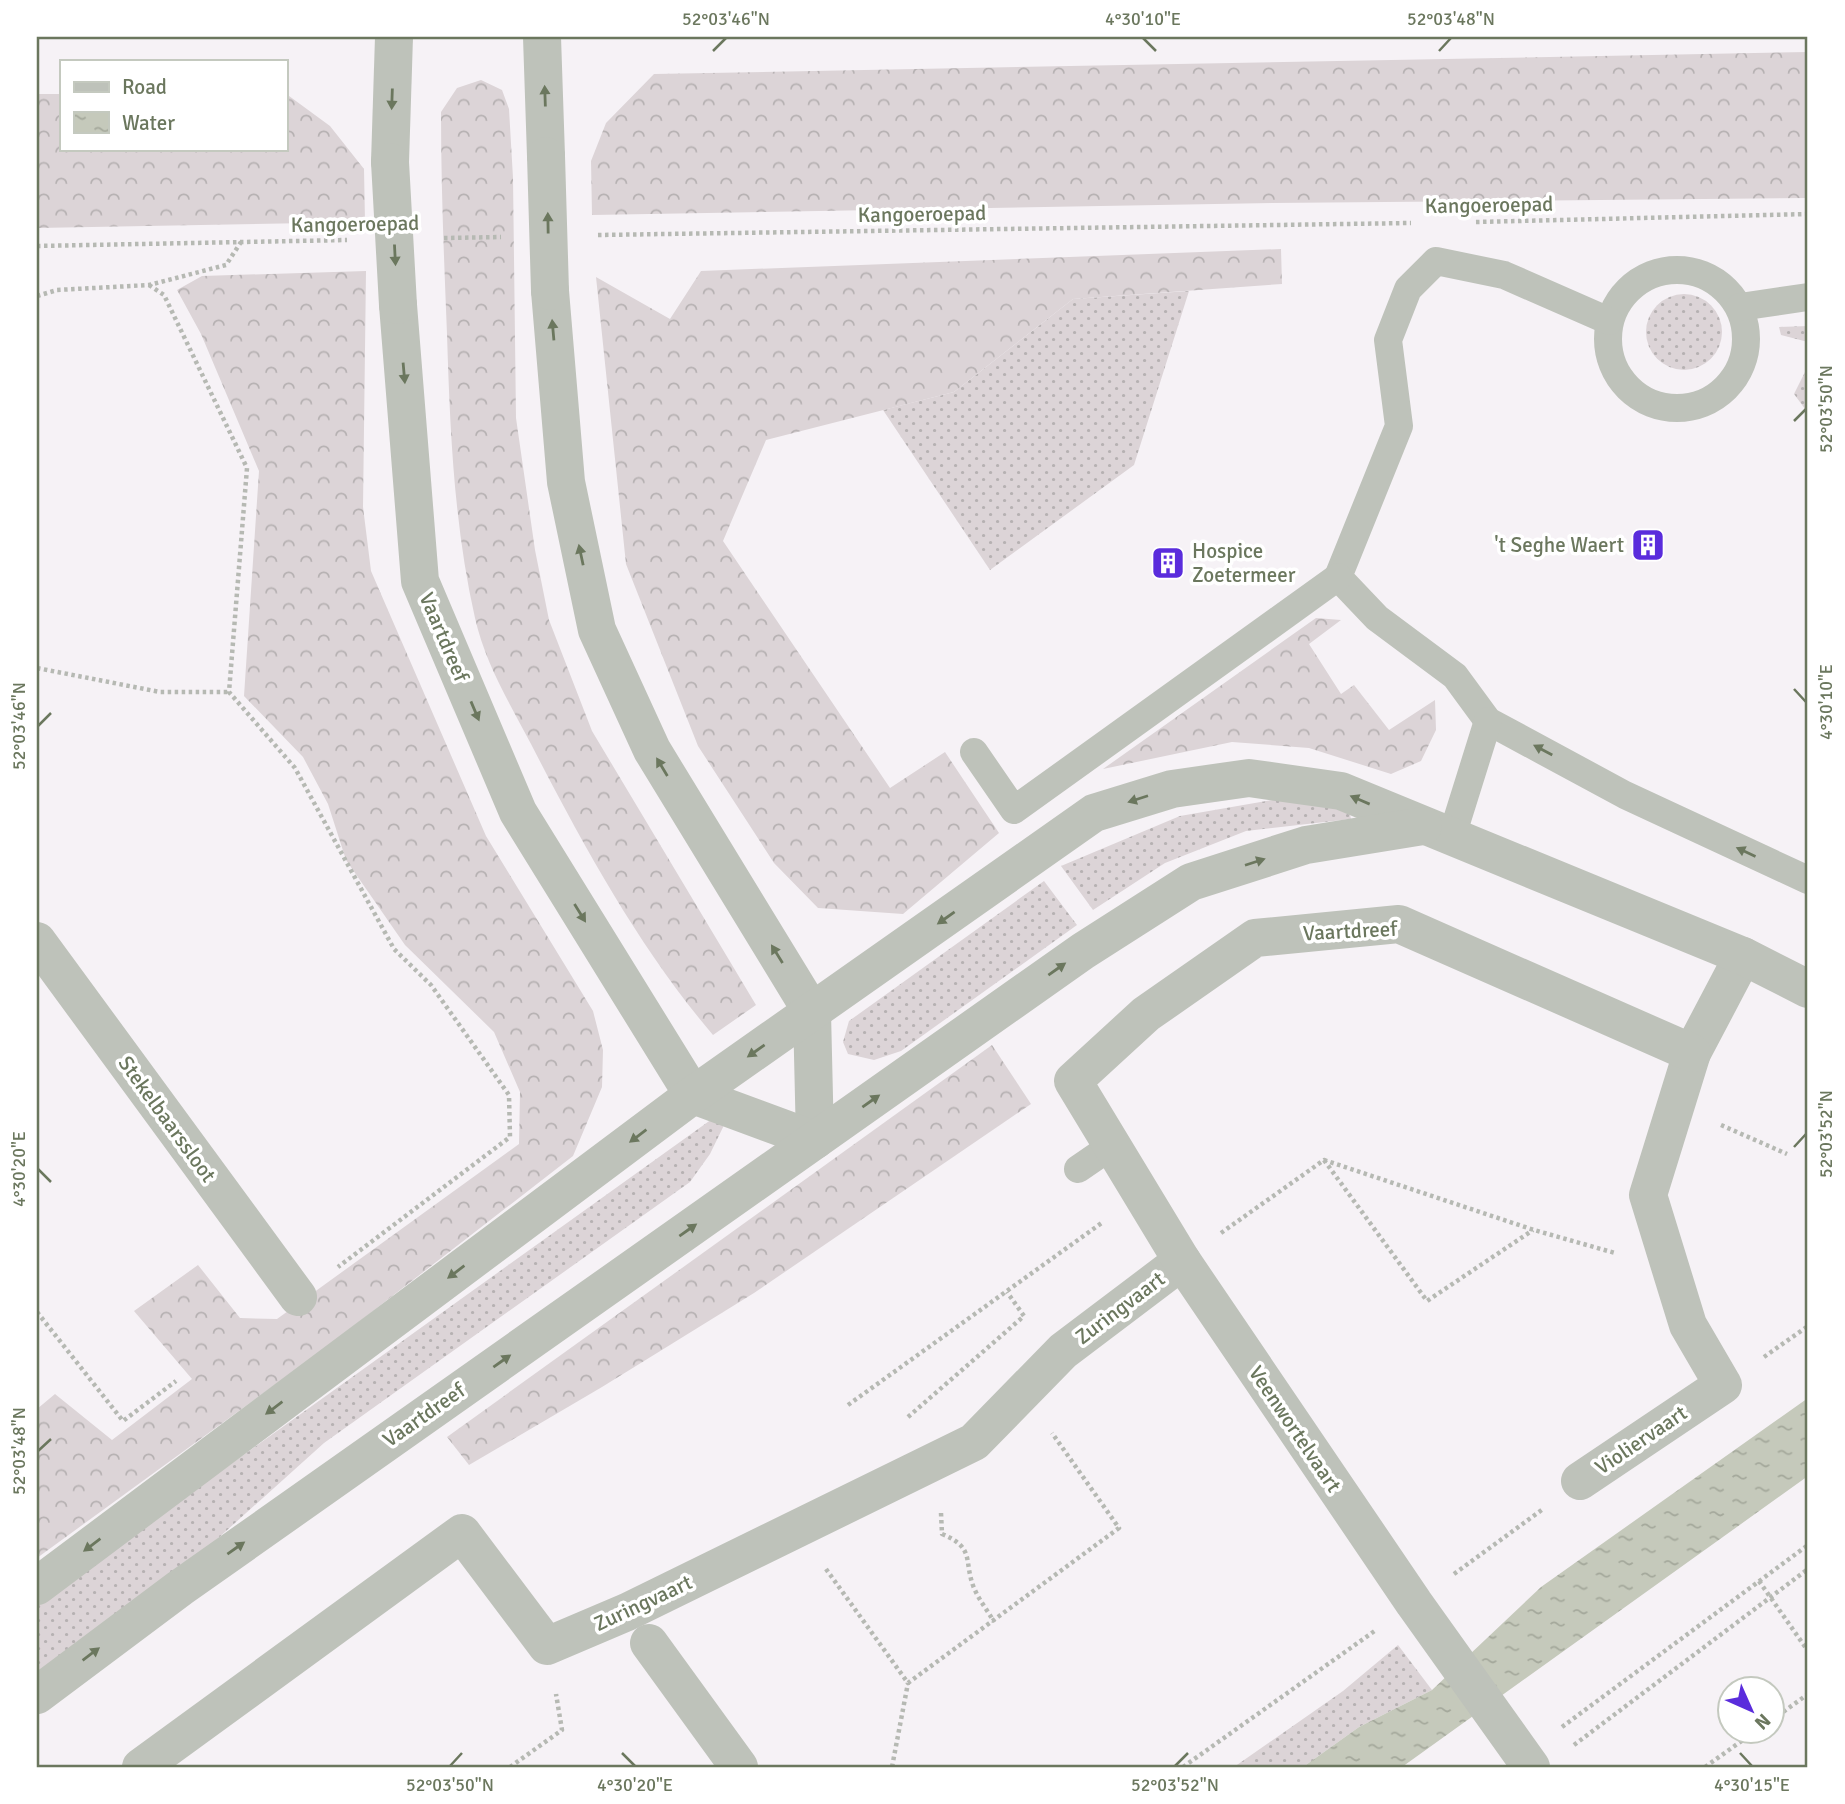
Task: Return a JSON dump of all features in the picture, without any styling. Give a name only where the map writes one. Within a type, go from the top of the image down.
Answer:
[{"type":"street","name":"Vaartdreef","points":[[394,37],[390,162],[398,305],[420,581],[518,812],[693,1095]]},
{"type":"street","points":[[542,37],[550,291],[566,482],[597,630],[652,750],[813,1013],[815,1140],[693,1095]]},
{"type":"street","points":[[37,1586],[693,1095],[1094,813],[1172,789],[1249,778],[1340,791],[1743,956],[1808,989]]},
{"type":"street","name":"Vaartdreef","points":[[37,1695],[180,1588],[1083,951],[1191,882],[1306,845],[1437,831]]},
{"type":"street","name":"Vaartdreef","points":[[1073,1081],[1146,1014],[1255,938],[1399,924],[1692,1054]]},
{"type":"street","name":"Stekelbaarssloot","points":[[37,941],[298,1297]]},
{"type":"street","name":"Violiervaart","points":[[1580,1482],[1723,1385],[1688,1325],[1648,1195],[1692,1054],[1743,956]]},
{"type":"street","name":"Veenwortelvaart","points":[[1073,1081],[1182,1261],[1516,1756]]},
{"type":"street","name":"Zuringvaart","points":[[547,1646],[627,1612],[974,1442],[1063,1351],[1182,1261]]},
{"type":"street","points":[[141,1767],[461,1533],[547,1646]]},
{"type":"street","name":"Zuringvaart","points":[[649,1643],[739,1767]]},
{"type":"lane","points":[[974,752],[1014,810],[1338,577],[1399,426],[1388,340],[1408,289],[1436,261],[1504,275],[1609,321]]},
{"type":"lane","points":[[1682,268],[1706,275],[1725,288],[1740,307],[1747,329],[1746,351],[1738,372],[1725,390],[1706,402],[1684,408],[1662,407],[1641,398],[1624,384],[1612,365],[1607,343],[1609,321],[1619,299],[1636,281],[1658,271],[1682,268]]},
{"type":"lane","points":[[1740,307],[1808,297]]},
{"type":"lane","points":[[1338,577],[1377,618],[1455,676],[1488,721],[1625,795],[1808,880]]},
{"type":"lane","points":[[1437,831],[1488,721]]},
{"type":"lane","points":[[1078,1169],[1113,1145]]},
{"type":"path","name":"Kangoeroepad","points":[[1471,222],[1808,214]]},
{"type":"path","name":"Kangoeroepad","points":[[585,235],[1415,223]]},
{"type":"path","name":"Kangoeroepad","points":[[434,238],[503,237]]},
{"type":"path","name":"Kangoeroepad","points":[[37,246],[351,240]]},
{"type":"path","points":[[37,296],[57,290],[149,285],[226,265],[241,242]]},
{"type":"path","points":[[149,285],[164,295],[247,468],[229,692],[295,768],[394,949],[431,985],[509,1095],[510,1137],[298,1297]]},
{"type":"path","points":[[37,668],[160,692],[229,692]]},
{"type":"path","points":[[1676,1105],[1787,1154]]},
{"type":"path","points":[[1324,1160],[1534,1230],[1673,1270]]},
{"type":"path","points":[[1324,1160],[1427,1301],[1534,1230]]},
{"type":"path","points":[[1182,1261],[1324,1160]]},
{"type":"path","points":[[848,1405],[1108,1218]]},
{"type":"path","points":[[1007,1292],[1024,1316]]},
{"type":"path","points":[[37,1312],[123,1421],[176,1381]]},
{"type":"path","points":[[892,1767],[908,1684],[1119,1528],[1024,1391]]},
{"type":"path","points":[[916,1471],[940,1504],[942,1534],[956,1540],[969,1555],[973,1587],[994,1622]]},
{"type":"path","name":"Violiervaart","points":[[1183,1767],[1580,1482]]},
{"type":"path","points":[[796,1528],[908,1684]]},
{"type":"path","points":[[1516,1756],[1808,1545]]},
{"type":"path","points":[[1566,1751],[1808,1569]]},
{"type":"path","points":[[1759,1581],[1808,1651]]},
{"type":"path","points":[[510,1767],[562,1730],[547,1646]]},
{"type":"path","points":[[1786,1710],[1808,1694]]},
{"type":"path","points":[[1705,1767],[1738,1744]]},
{"type":"green space","points":[[1808,52],[1808,198],[1272,203],[592,215],[591,161],[606,123],[654,74]]},
{"type":"green space","points":[[481,80],[502,90],[509,109],[513,178],[516,418],[535,550],[549,620],[592,731],[756,1005],[713,1035],[661,967],[592,858],[499,683],[479,635],[462,548],[452,442],[441,112],[457,88]]},
{"type":"green space","points":[[37,94],[60,94],[60,150],[287,150],[287,94],[330,126],[364,169],[365,222],[37,228]]},
{"type":"green space","points":[[1281,249],[1282,284],[1073,299],[954,392],[766,440],[723,541],[890,788],[945,752],[999,833],[903,914],[818,908],[774,863],[698,746],[626,564],[596,277],[670,319],[701,271]]},
{"type":"green space","points":[[366,271],[363,507],[371,571],[486,836],[593,1011],[603,1050],[602,1087],[573,1156],[324,1349],[37,1558],[37,1409],[55,1394],[112,1440],[192,1379],[134,1311],[198,1265],[240,1318],[277,1319],[519,1144],[520,1092],[494,1032],[405,945],[346,860],[328,804],[303,757],[244,696],[259,471],[201,334],[177,290],[202,276]]},
{"type":"green space","points":[[1189,291],[1134,465],[990,570],[883,410],[954,392],[1073,299]]},
{"type":"green space","points":[[1684,294],[1698,297],[1711,305],[1719,318],[1722,332],[1719,346],[1711,359],[1698,367],[1684,370],[1670,367],[1657,359],[1649,346],[1646,332],[1649,318],[1657,305],[1670,297]]},
{"type":"green space","points":[[1808,326],[1808,342],[1781,335],[1779,327]]},
{"type":"green space","points":[[1808,366],[1808,413],[1794,394]]},
{"type":"green space","points":[[1316,618],[1341,620],[1309,644],[1341,694],[1354,685],[1389,730],[1435,700],[1436,730],[1421,761],[1391,774],[1309,748],[1232,742],[1103,769]]},
{"type":"green space","points":[[1284,798],[1348,806],[1351,819],[1246,831],[1165,863],[1093,910],[1061,866],[1180,816]]},
{"type":"green space","points":[[1044,881],[1077,925],[901,1051],[874,1060],[848,1054],[843,1042],[849,1021]]},
{"type":"green space","points":[[992,1045],[1031,1104],[754,1293],[469,1465],[447,1437]]},
{"type":"green space","points":[[719,1114],[727,1119],[710,1154],[690,1182],[324,1443],[176,1576],[37,1677],[37,1603]]},
{"type":"green space","points":[[1398,1645],[1432,1690],[1359,1727],[1303,1767],[1234,1767],[1343,1691]]},
{"type":"water","points":[[1808,1398],[1808,1476],[1402,1767],[1303,1767],[1359,1727],[1432,1690],[1541,1587]]},
{"type":"place","name":"'t Seghe Waert","points":[[1648,545]]},
{"type":"place","name":"Hospice Zoetermeer","points":[[1168,563]]}]
